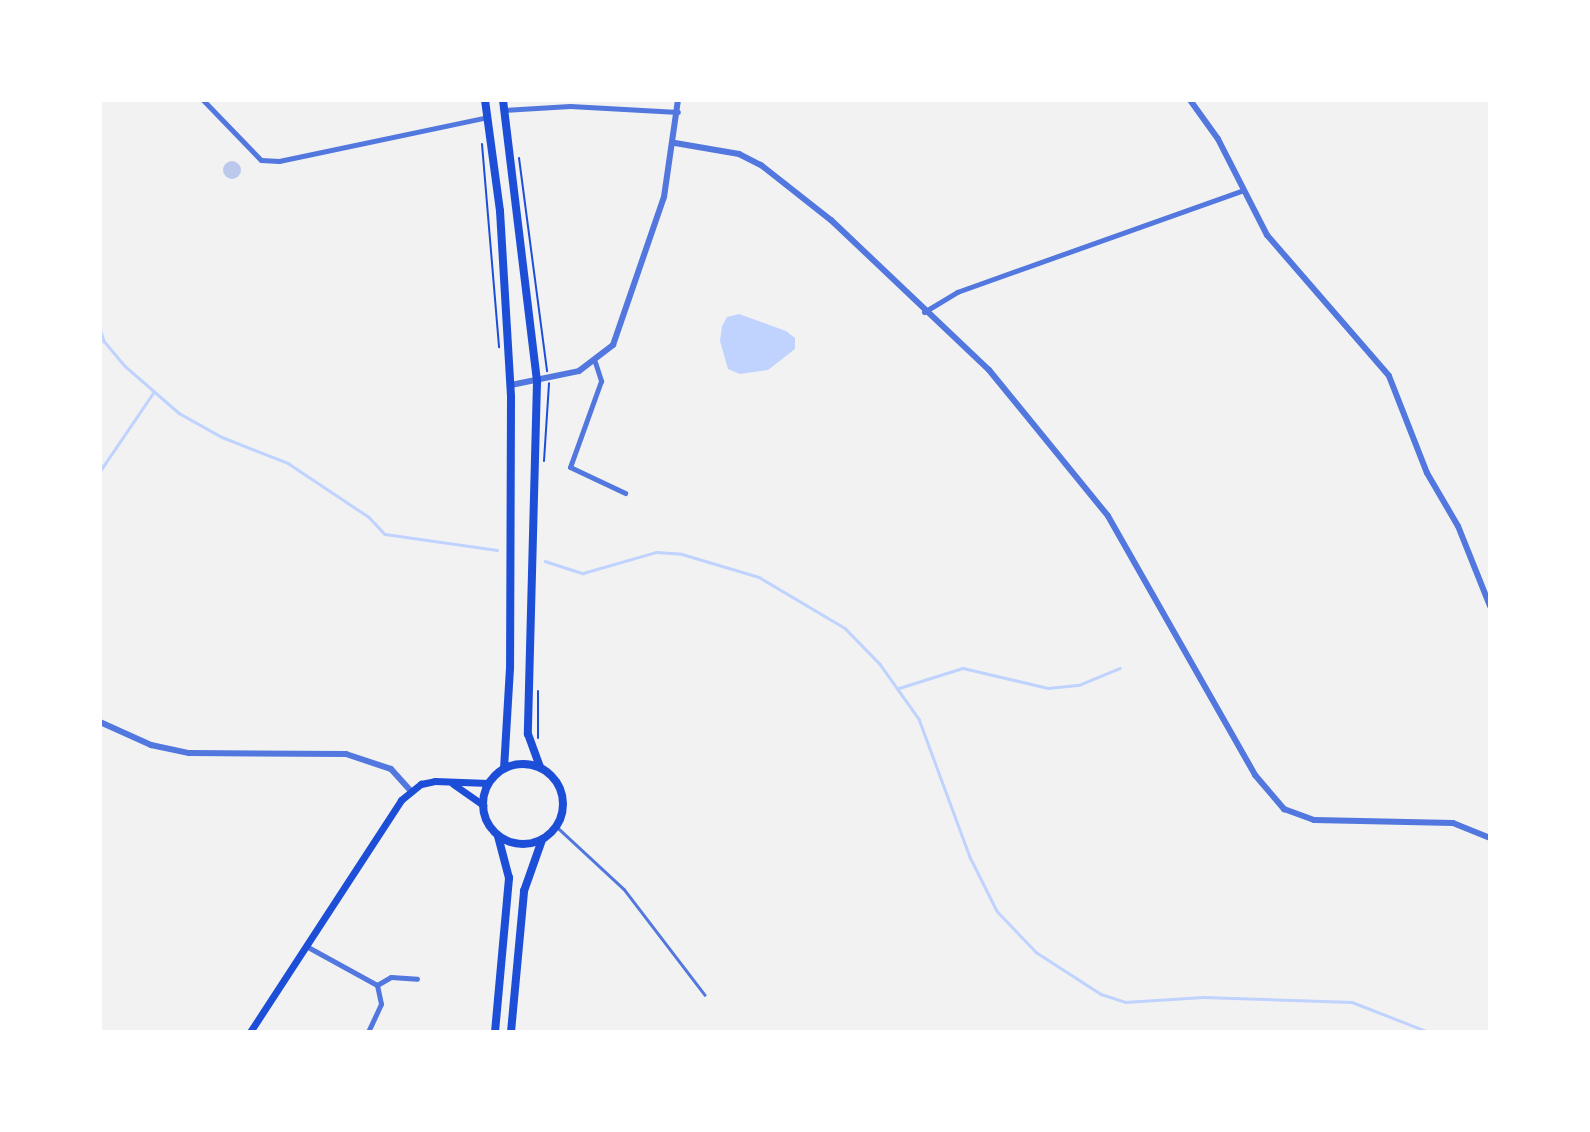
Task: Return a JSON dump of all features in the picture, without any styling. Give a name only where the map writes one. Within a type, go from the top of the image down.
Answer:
[{"type":"highway","points":[[485,100],[493,158],[511,386],[513,535],[505,768]]},
{"type":"highway","points":[[503,100],[537,382],[530,536],[528,734],[540,766],[558,783],[563,797],[556,827],[542,840],[524,891],[511,1032]]},
{"type":"highway","points":[[493,158],[511,155]]},
{"type":"highway","points":[[540,766],[526,763],[505,768],[488,783],[483,805],[487,822],[498,835],[515,843],[542,840]]},
{"type":"highway","points":[[495,1032],[509,878],[498,835]]},
{"type":"main road","points":[[250,1032],[374,836],[411,791],[435,781],[453,784],[488,783]]},
{"type":"main road","points":[[453,784],[483,805]]},
{"type":"street","points":[[203,100],[261,160],[278,161],[487,117]]},
{"type":"street","points":[[511,386],[537,382],[595,362],[616,338],[664,197],[675,143],[678,100]]},
{"type":"street","points":[[1190,100],[1218,139],[1267,235],[1389,376],[1427,473],[1458,526],[1490,606]]},
{"type":"street","points":[[504,110],[551,106],[678,111]]},
{"type":"street","points":[[675,143],[739,154],[761,165],[831,220],[924,312],[989,370],[1108,516],[1255,775],[1284,809],[1314,820],[1453,823],[1490,838]]},
{"type":"street","points":[[924,312],[964,289],[1243,190]]},
{"type":"street","points":[[595,362],[601,381],[570,467],[625,492]]},
{"type":"street","points":[[100,722],[143,742],[189,753],[353,756],[391,769],[411,791]]},
{"type":"street","points":[[306,946],[377,985],[381,1004],[368,1032]]},
{"type":"street","points":[[377,985],[391,977],[417,979]]},
{"type":"lane","points":[[556,827],[624,889],[705,995]]},
{"type":"path","points":[[482,143],[500,356]]},
{"type":"water","points":[[739,314],[786,331],[795,338],[795,349],[768,370],[740,374],[728,369],[720,341],[722,326],[727,317]]},
{"type":"building","points":[[232,161],[238,164],[241,170],[238,176],[232,179],[226,176],[223,170],[226,164]]},
{"type":"waterway","points":[[100,328],[104,341],[125,366],[179,413],[222,437],[288,463],[369,517],[385,534],[497,550]]},
{"type":"waterway","points":[[100,471],[153,393]]},
{"type":"waterway","points":[[545,561],[583,573],[656,552],[682,554],[759,577],[845,628],[880,664],[919,719],[970,857],[997,911],[1036,952],[1101,994],[1125,1002],[1203,997],[1352,1002],[1429,1032]]},
{"type":"waterway","points":[[899,688],[963,668],[1048,688],[1079,685],[1120,668]]}]
